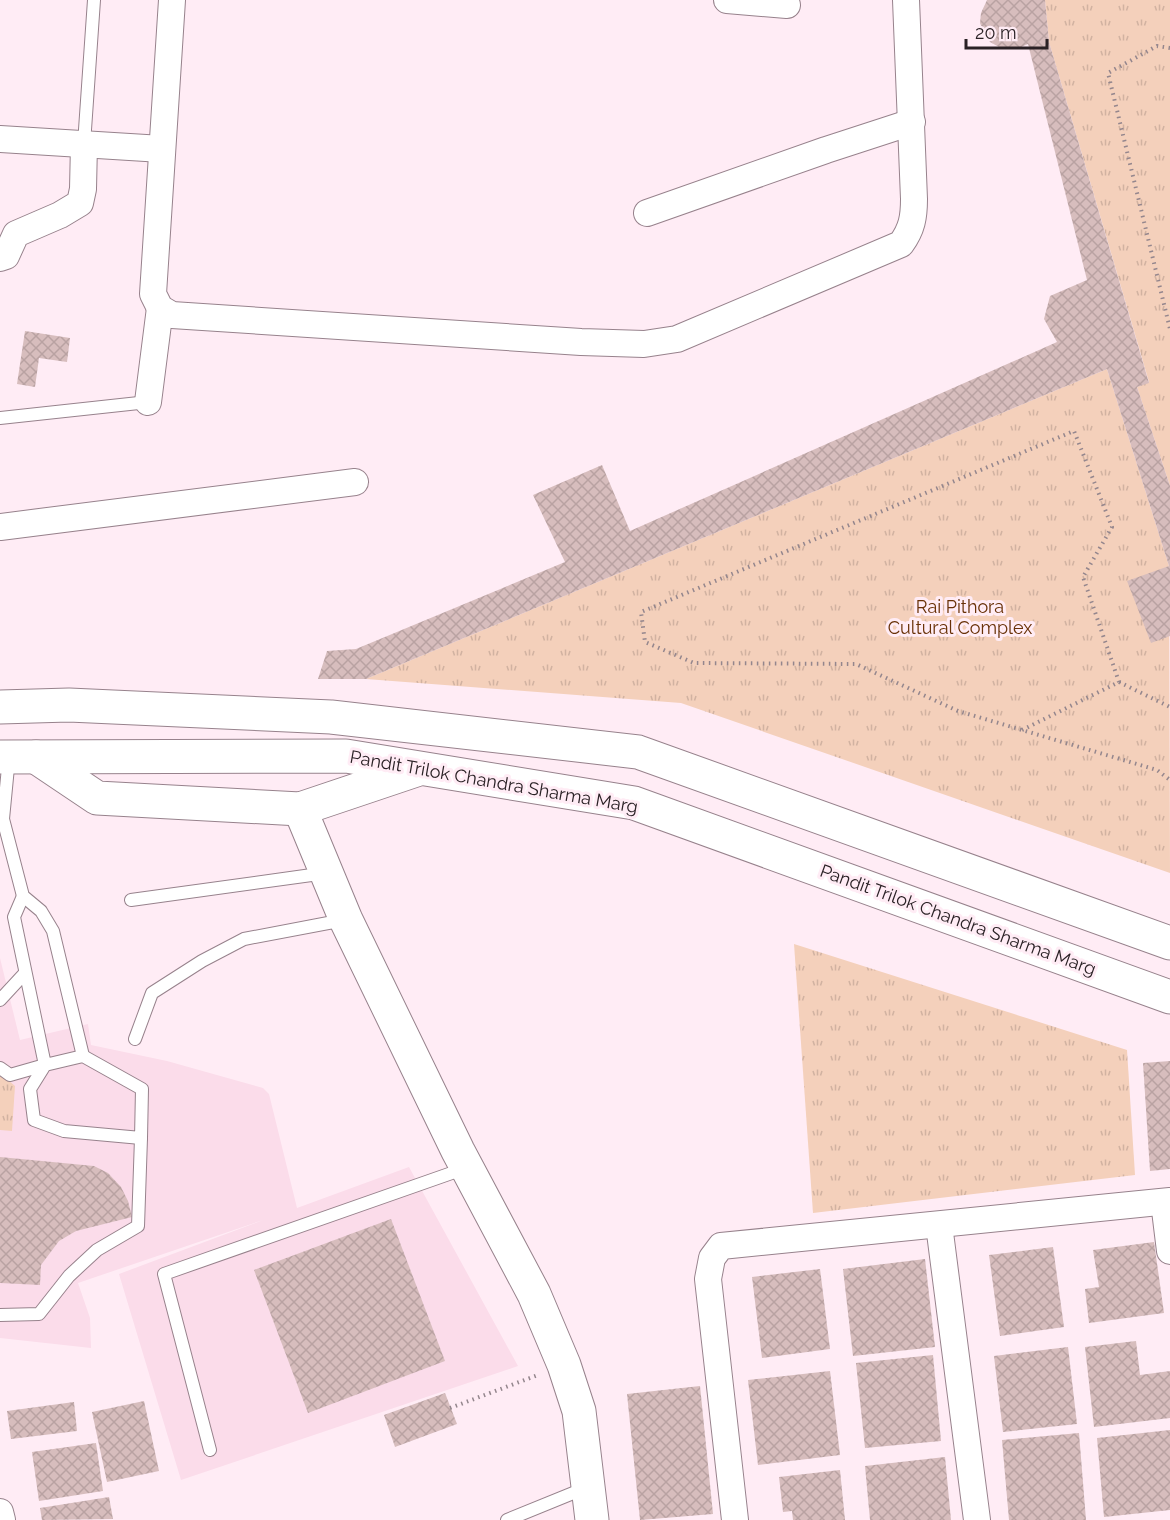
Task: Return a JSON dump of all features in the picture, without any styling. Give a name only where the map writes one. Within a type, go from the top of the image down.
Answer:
[{"type":"main road","name":"Pandit Trilok Chandra Sharma Marg","points":[[0,707],[69,705],[331,717],[638,752],[1170,943]]},
{"type":"main road","name":"Pandit Trilok Chandra Sharma Marg","points":[[15,757],[346,756],[634,803],[1170,997]]},
{"type":"main road","points":[[15,757],[97,798],[300,809],[420,768]]},
{"type":"main road","points":[[300,809],[346,920],[467,1168],[534,1294],[564,1365],[579,1412],[592,1520]]},
{"type":"street","points":[[172,0],[153,294],[160,308],[172,315],[581,342],[644,344],[677,339],[901,244],[909,234],[914,220],[906,0]]},
{"type":"street","points":[[727,0],[786,5]]},
{"type":"street","points":[[647,213],[912,122]]},
{"type":"street","points":[[0,139],[162,149]]},
{"type":"street","points":[[0,258],[6,256],[16,234],[60,215],[80,203],[83,189],[84,144]]},
{"type":"street","points":[[148,402],[160,308]]},
{"type":"street","points":[[0,527],[355,482]]},
{"type":"street","points":[[735,1520],[708,1280],[712,1258],[721,1246],[1167,1201],[1170,1251]]},
{"type":"street","points":[[939,1225],[977,1520]]},
{"type":"street","points":[[0,1512],[2,1520]]},
{"type":"lane","points":[[84,144],[94,0]]},
{"type":"lane","points":[[0,418],[148,402]]},
{"type":"lane","points":[[15,757],[3,819],[23,896],[41,911],[53,931],[82,1056]]},
{"type":"lane","points":[[131,900],[327,873]]},
{"type":"lane","points":[[23,896],[14,917],[45,1065],[30,1089],[34,1120],[64,1131],[141,1138]]},
{"type":"lane","points":[[135,1039],[152,993],[202,961],[244,939],[346,920]]},
{"type":"lane","points":[[0,1000],[25,973]]},
{"type":"lane","points":[[0,1068],[10,1075],[82,1056],[142,1089],[138,1226],[98,1250],[69,1276],[39,1314],[0,1315]]},
{"type":"lane","points":[[210,1450],[164,1274],[467,1168]]},
{"type":"lane","points":[[507,1520],[589,1487]]},
{"type":"path","points":[[1170,48],[1157,46],[1108,73],[1170,329]]},
{"type":"path","points":[[1170,706],[1119,682],[1083,577],[1112,526],[1074,431],[641,612],[645,642],[694,663],[856,664],[958,711],[1157,770],[1170,780]]},
{"type":"path","points":[[1022,730],[1119,682]]},
{"type":"path","points":[[450,1408],[564,1365]]},
{"type":"shaded area","points":[[0,958],[20,1040],[88,1024],[91,1045],[167,1061],[263,1088],[269,1094],[297,1208],[409,1167],[518,1366],[181,1480],[119,1274],[263,1220],[78,1283],[90,1318],[91,1348],[0,1338]]},
{"type":"green space","points":[[1045,0],[1170,0],[1170,486],[1137,387],[1149,382],[1049,42]]},
{"type":"green space","name":"Rai Pithora Cultural Complex","points":[[1107,369],[1169,566],[1170,873],[681,703],[366,679]]},
{"type":"green space","points":[[794,944],[1127,1050],[1135,1175],[813,1213]]},
{"type":"green space","points":[[0,1073],[15,1086],[12,1131],[0,1130]]},
{"type":"building","points":[[987,0],[1045,0],[1049,42],[1149,383],[1137,387],[1170,486],[1170,636],[1151,643],[1127,581],[1169,566],[1107,369],[366,679],[318,679],[327,651],[356,649],[565,562],[533,495],[602,465],[630,531],[1057,342],[1044,319],[1050,296],[1087,280],[1028,44],[1009,49],[990,42],[980,23],[981,13]]},
{"type":"building","points":[[25,331],[70,338],[67,362],[39,358],[35,387],[17,384]]},
{"type":"building","points":[[1170,1061],[1170,1169],[1150,1171],[1143,1063]]},
{"type":"building","points":[[0,1157],[94,1166],[108,1173],[121,1187],[132,1217],[76,1231],[59,1241],[41,1265],[40,1285],[0,1283]]},
{"type":"building","points":[[391,1219],[445,1361],[308,1413],[254,1270]]},
{"type":"building","points":[[1154,1242],[1164,1313],[1089,1323],[1085,1289],[1099,1287],[1093,1250]]},
{"type":"building","points":[[1053,1247],[1064,1327],[1000,1336],[989,1255]]},
{"type":"building","points":[[925,1259],[935,1347],[853,1356],[843,1269]]},
{"type":"building","points":[[820,1269],[830,1349],[762,1358],[752,1277]]},
{"type":"building","points":[[1136,1341],[1140,1375],[1170,1371],[1170,1418],[1094,1427],[1085,1347]]},
{"type":"building","points":[[1068,1347],[1077,1424],[1003,1432],[994,1356]]},
{"type":"building","points":[[933,1355],[941,1441],[865,1448],[856,1363]]},
{"type":"building","points":[[830,1371],[840,1455],[758,1465],[748,1380]]},
{"type":"building","points":[[700,1386],[713,1514],[640,1520],[627,1394]]},
{"type":"building","points":[[445,1393],[457,1424],[395,1447],[384,1415]]},
{"type":"building","points":[[144,1401],[159,1471],[107,1482],[92,1412]]},
{"type":"building","points":[[74,1402],[77,1431],[11,1439],[7,1411]]},
{"type":"building","points":[[1170,1430],[1170,1510],[1104,1517],[1097,1438]]},
{"type":"building","points":[[1079,1433],[1086,1520],[1009,1520],[1002,1440]]},
{"type":"building","points":[[96,1443],[103,1491],[39,1501],[32,1452]]},
{"type":"building","points":[[945,1457],[951,1520],[870,1520],[865,1466]]},
{"type":"building","points":[[840,1470],[845,1520],[793,1520],[792,1511],[783,1512],[779,1477]]},
{"type":"building","points":[[109,1497],[113,1519],[42,1520],[40,1508]]}]
